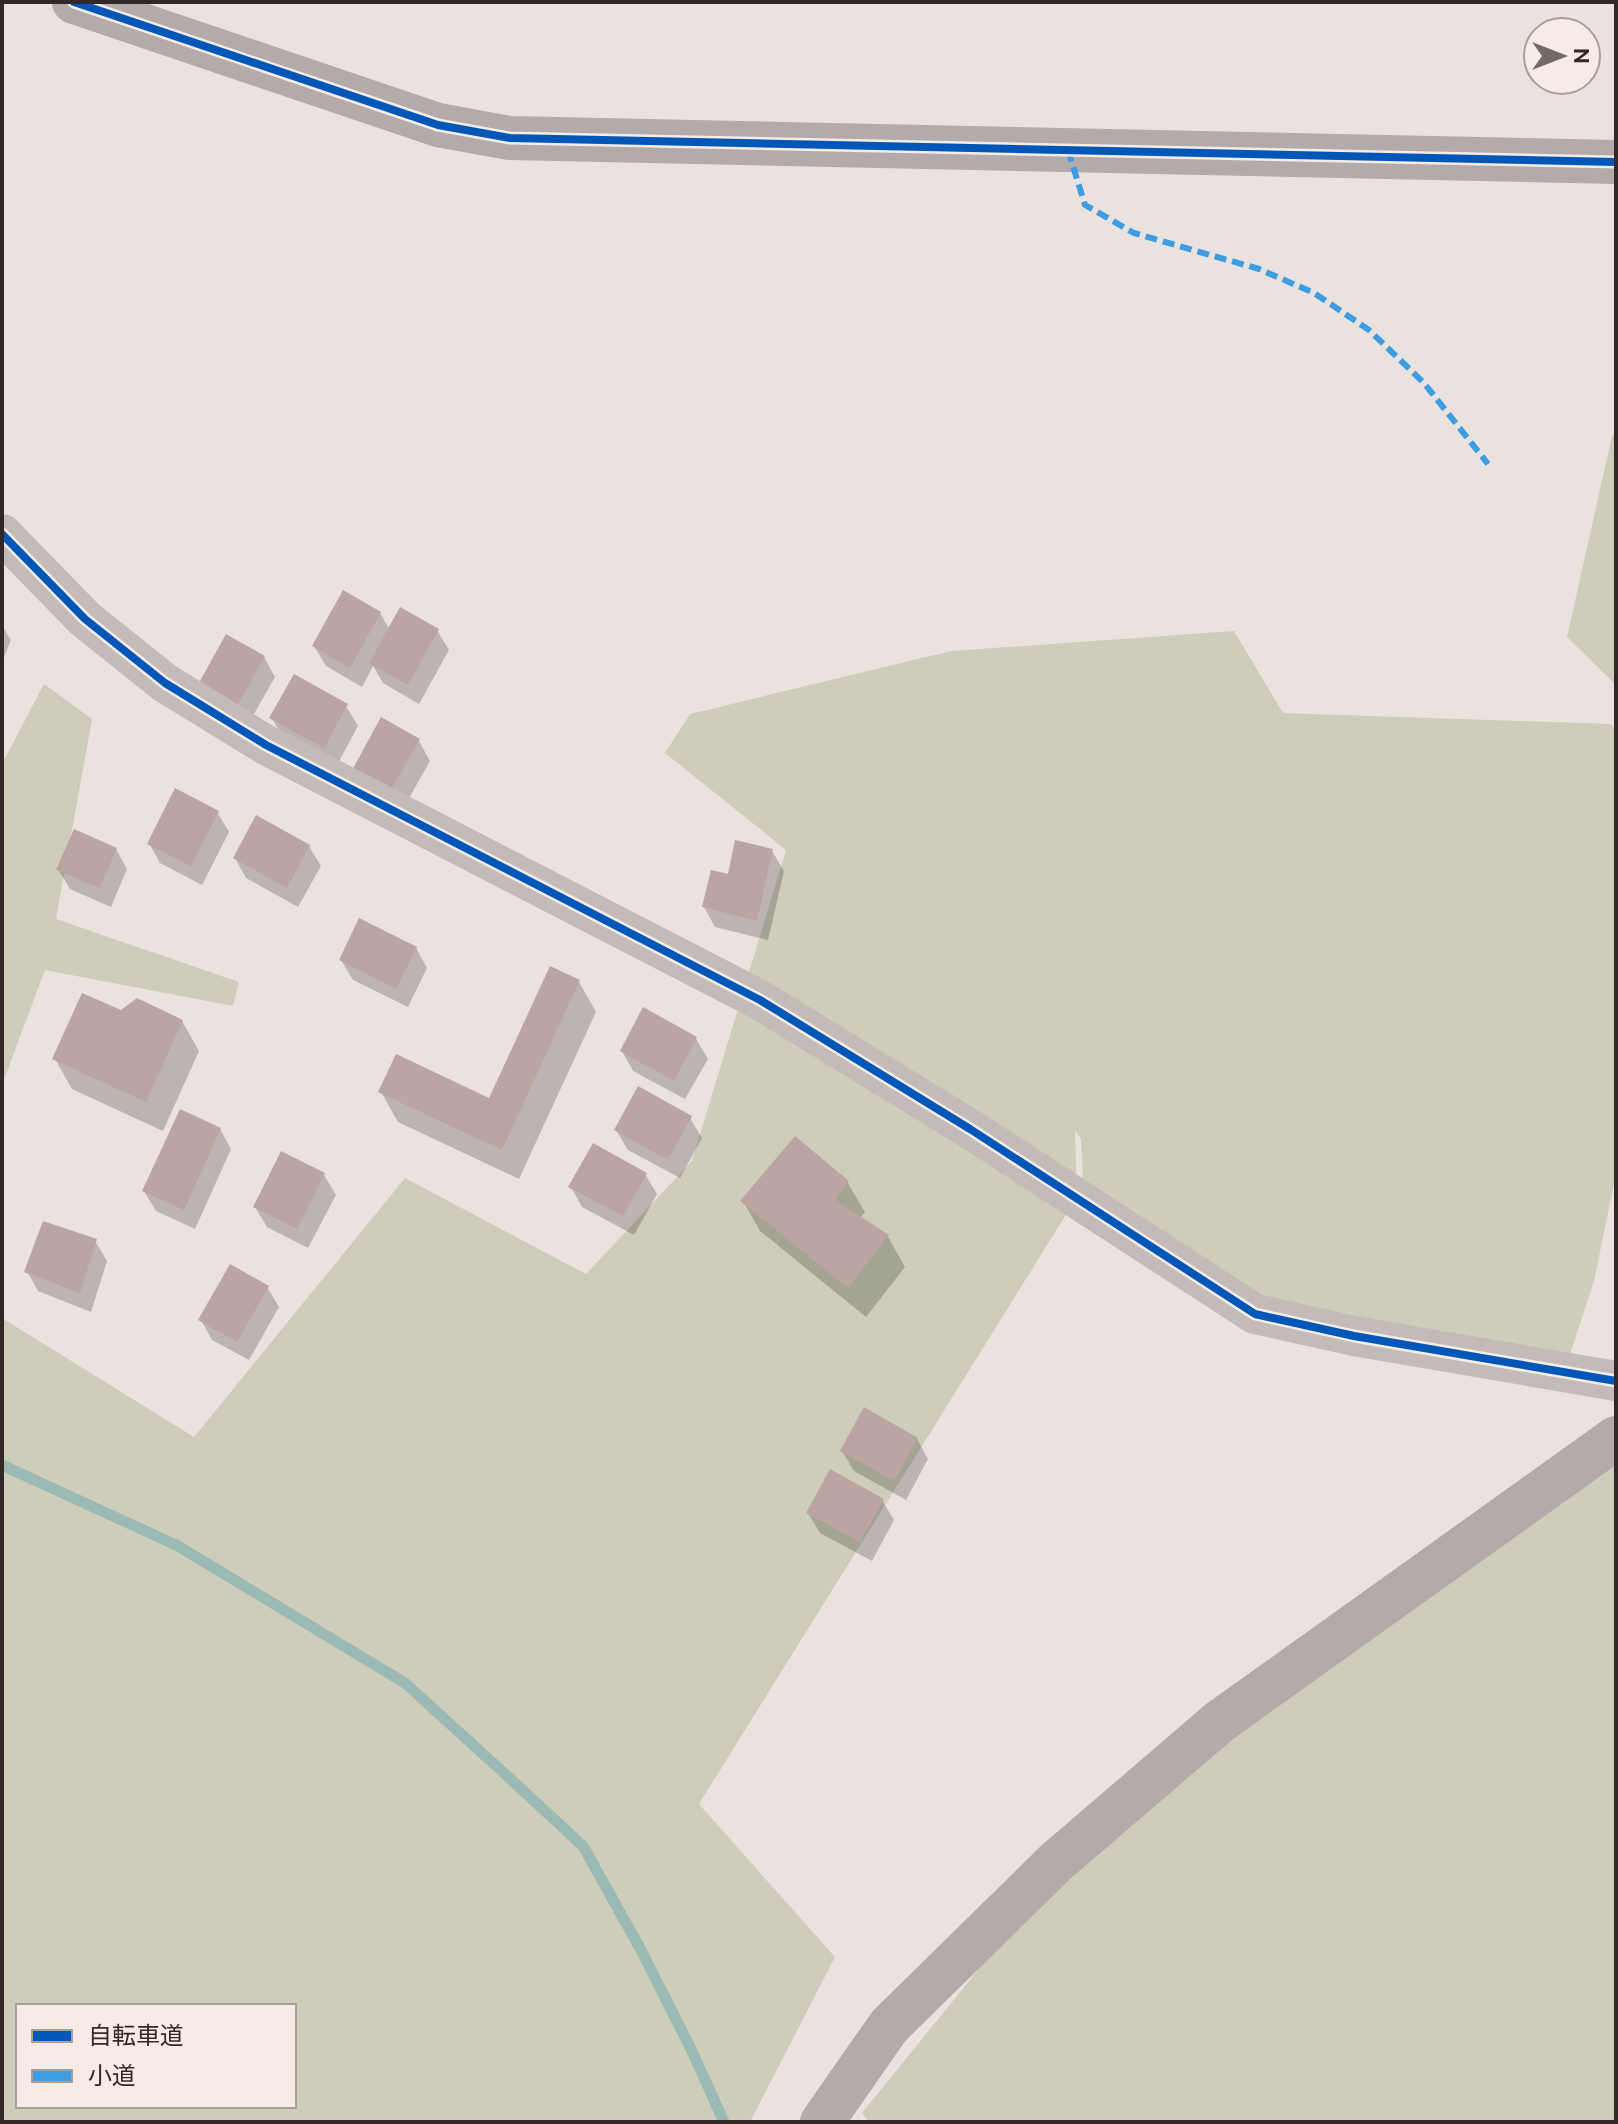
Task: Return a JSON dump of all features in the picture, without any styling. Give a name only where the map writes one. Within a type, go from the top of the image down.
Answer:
[{"type":"street","points":[[74,2],[438,125],[510,138],[1616,162]]},
{"type":"street","points":[[2,534],[85,619],[165,683],[266,745],[760,1000],[983,1137],[1255,1314],[1354,1336],[1616,1381]]},
{"type":"street","points":[[822,2122],[889,2026],[1056,1862],[1219,1722],[1616,1438]]},
{"type":"green space","points":[[1616,431],[1616,685],[1567,637],[1612,436]]},
{"type":"green space","points":[[1234,631],[1283,713],[1611,724],[1616,730],[1616,1174],[1594,1281],[1564,1372],[1255,1314],[1084,1202],[1081,1139],[1075,1130],[1077,1197],[699,1804],[835,1957],[750,2122],[2,2122],[2,1318],[194,1437],[405,1178],[586,1274],[692,1161],[786,850],[665,753],[690,714],[951,651]]},
{"type":"green space","points":[[44,684],[92,719],[56,919],[239,982],[233,1006],[45,970],[2,1085],[2,764]]},
{"type":"green space","points":[[1616,1456],[1616,2122],[869,2122],[862,2113],[1089,1833]]},
{"type":"building","points":[[343,590],[381,612],[350,668],[312,646]]},
{"type":"building","points":[[400,607],[439,629],[408,685],[369,663]]},
{"type":"building","points":[[226,634],[265,656],[234,712],[195,690]]},
{"type":"building","points":[[294,674],[348,704],[324,748],[269,718]]},
{"type":"building","points":[[381,717],[420,739],[388,795],[350,774]]},
{"type":"building","points":[[175,788],[219,811],[191,866],[147,844]]},
{"type":"building","points":[[256,815],[310,845],[287,888],[233,858]]},
{"type":"building","points":[[74,829],[117,848],[100,888],[56,870]]},
{"type":"building","points":[[735,840],[773,849],[757,921],[702,907],[711,870],[728,874]]},
{"type":"building","points":[[359,918],[417,947],[396,989],[339,960]]},
{"type":"building","points":[[550,966],[580,980],[502,1150],[378,1092],[396,1054],[489,1098]]},
{"type":"building","points":[[82,993],[121,1010],[137,998],[183,1020],[146,1102],[52,1059]]},
{"type":"building","points":[[643,1007],[697,1037],[674,1081],[620,1051]]},
{"type":"building","points":[[638,1086],[692,1116],[668,1160],[614,1130]]},
{"type":"building","points":[[180,1109],[221,1128],[184,1210],[142,1191]]},
{"type":"building","points":[[795,1136],[849,1181],[835,1200],[889,1235],[848,1288],[740,1201]]},
{"type":"building","points":[[593,1143],[647,1173],[623,1216],[568,1187]]},
{"type":"building","points":[[281,1151],[325,1173],[297,1229],[253,1207]]},
{"type":"building","points":[[43,1221],[97,1239],[80,1293],[24,1272]]},
{"type":"building","points":[[230,1264],[269,1286],[237,1342],[198,1320]]},
{"type":"building","points":[[864,1407],[918,1438],[894,1481],[840,1451]]},
{"type":"building","points":[[830,1469],[884,1499],[860,1542],[806,1513]]},
{"type":"waterway","points":[[2,1465],[178,1546],[405,1683],[504,1773],[583,1846],[641,1950],[724,2122]]},
{"type":"marked path","points":[[1068,150],[1085,205],[1134,233],[1259,269],[1314,293],[1369,330],[1424,383],[1488,464]]},
{"type":"cycle path","points":[[74,2],[438,125],[510,138],[1616,162]]},
{"type":"cycle path","points":[[2,534],[85,619],[165,683],[266,745],[760,1000],[970,1129],[1255,1314],[1354,1336],[1616,1381]]}]
